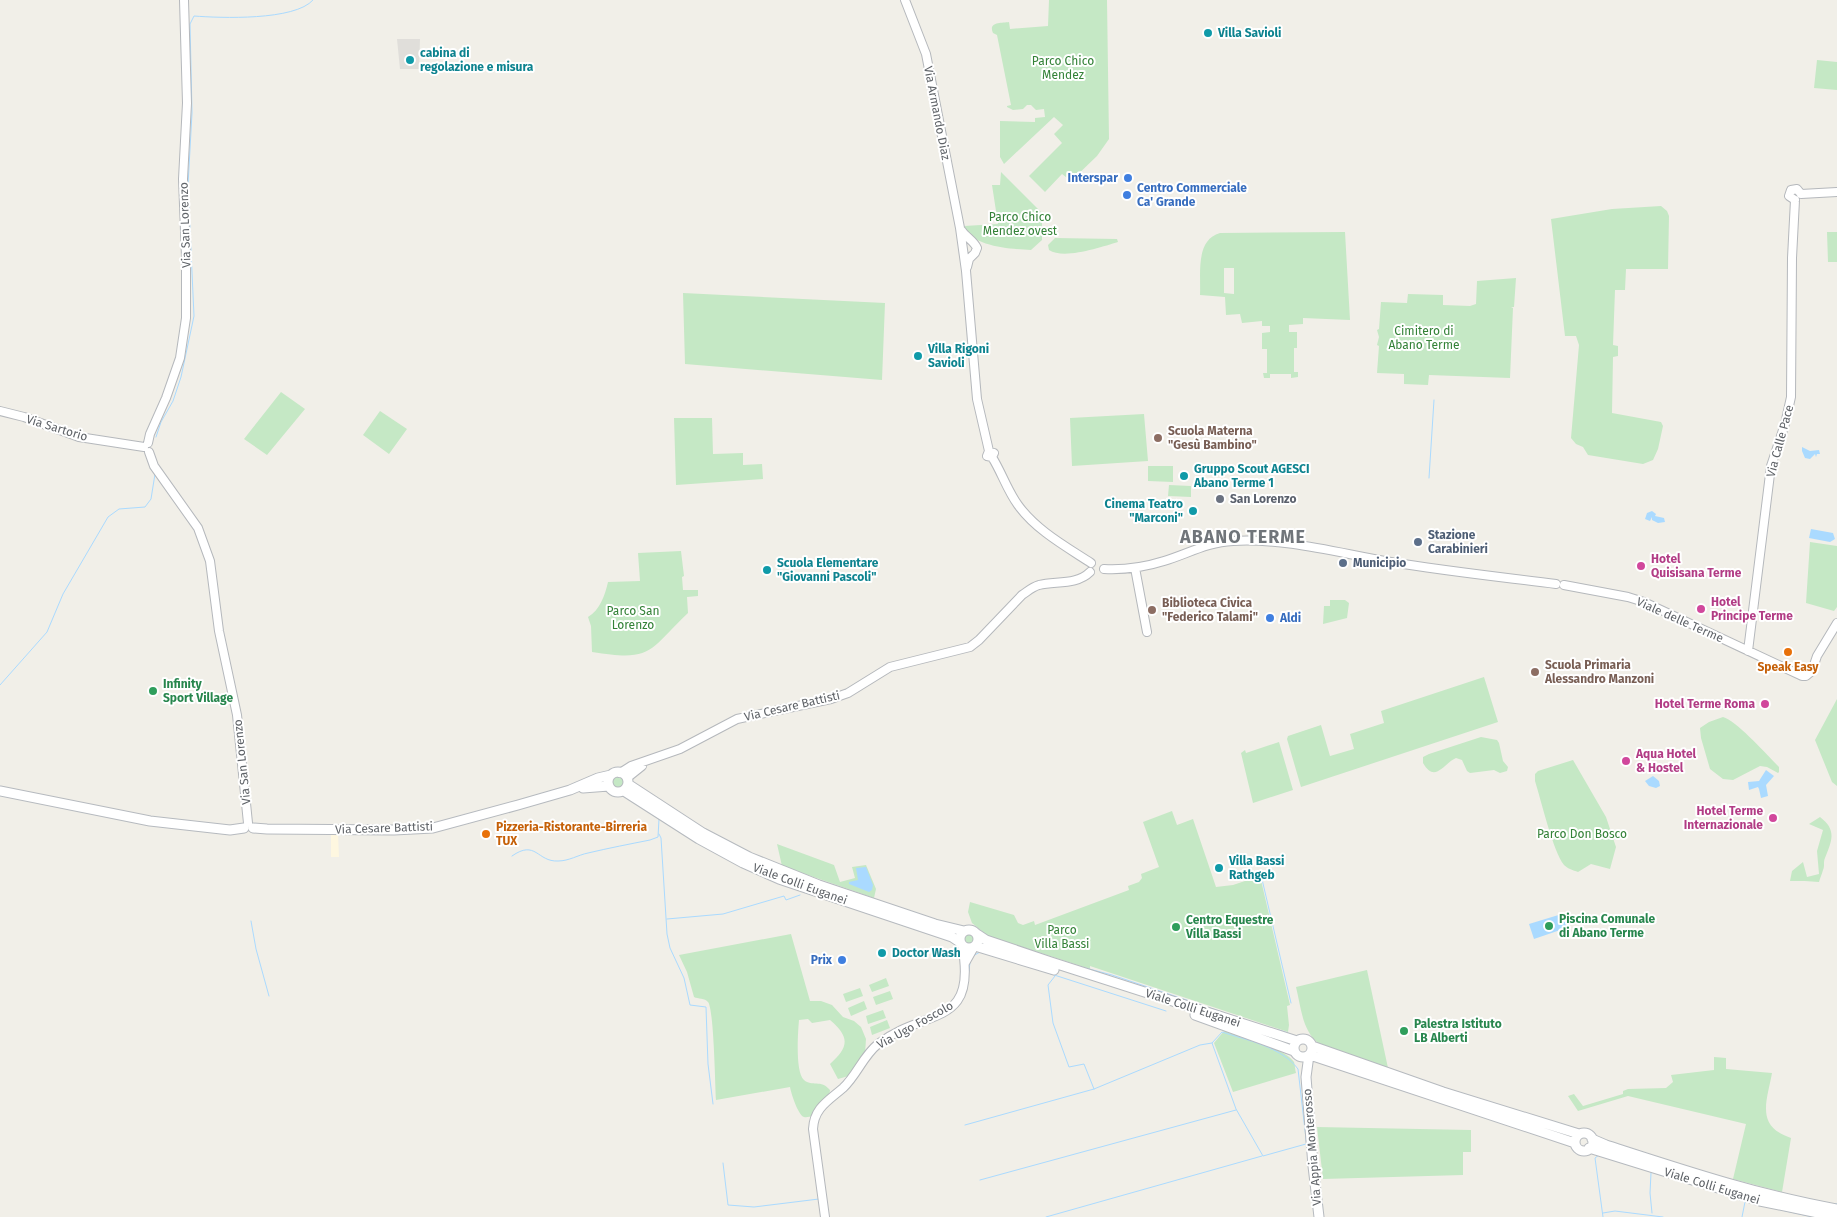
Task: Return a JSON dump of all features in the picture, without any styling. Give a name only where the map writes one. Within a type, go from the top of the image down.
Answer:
[{"type":"main road","name":"Via Cesare Battisti","points":[[0,791],[150,821],[230,830],[248,826],[267,829],[394,830],[432,828],[570,790],[608,786],[615,792],[622,780],[598,778],[570,790]]},
{"type":"main road","points":[[608,786],[608,780],[622,780]]},
{"type":"main road","name":"Viale Colli Euganei","points":[[622,780],[704,833],[749,857],[819,885],[935,924],[964,931],[971,929],[986,940],[1296,1041],[1306,1039],[1310,1052]]},
{"type":"main road","name":"Viale Colli Euganei","points":[[622,780],[699,839],[743,863],[779,879],[952,937],[968,948],[974,946],[1192,1014],[1304,1057],[1310,1052]]},
{"type":"main road","points":[[961,944],[960,936],[964,931]]},
{"type":"main road","points":[[974,946],[978,940],[977,934]]},
{"type":"main road","points":[[1296,1041],[1294,1046],[1297,1054]]},
{"type":"main road","name":"Viale Colli Euganei","points":[[1310,1052],[1577,1139]]},
{"type":"main road","name":"Via Appia Monterosso","points":[[1310,1052],[1306,1077],[1319,1217]]},
{"type":"main road","name":"Via Appia Monterosso","points":[[1297,1054],[1306,1077]]},
{"type":"main road","name":"Viale Colli Euganei","points":[[1577,1139],[1586,1133],[1592,1139],[1606,1145],[1717,1181],[1771,1196],[1837,1209]]},
{"type":"main road","name":"Viale Colli Euganei","points":[[1577,1139],[1580,1150],[1589,1148],[1760,1201],[1837,1217]]},
{"type":"main road","points":[[1589,1148],[1592,1144],[1592,1139]]},
{"type":"street","name":"Via San Lorenzo","points":[[184,0],[187,103],[183,179],[186,318],[180,358],[166,398],[150,434],[147,447],[154,466],[198,528],[210,561],[219,631],[237,715],[248,826]]},
{"type":"street","name":"Via Armando Diaz","points":[[905,0],[926,54],[965,246],[977,399],[991,454],[1009,491],[1024,512],[1045,532],[1091,563]]},
{"type":"street","name":"Via Calle Pace","points":[[1748,651],[1768,487],[1773,460],[1785,424],[1791,397],[1792,258],[1795,200],[1790,196],[1791,190],[1797,188],[1801,194],[1837,192]]},
{"type":"street","points":[[975,243],[977,248],[975,253],[967,255],[965,246],[975,243]]},
{"type":"street","name":"Via Armando Diaz","points":[[966,271],[968,261],[972,255]]},
{"type":"street","name":"Via Sartorio","points":[[0,411],[24,417],[79,437],[147,447]]},
{"type":"street","name":"Viale delle Terme","points":[[1104,569],[1135,568],[1165,561],[1210,544],[1232,541],[1288,543],[1392,562],[1560,585],[1628,597],[1644,602],[1800,675],[1806,676],[1812,671],[1816,660],[1837,623]]},
{"type":"street","points":[[1096,562],[1102,564],[1104,569],[1102,572],[1095,574],[1090,572],[1088,566],[1096,562]]},
{"type":"street","points":[[1135,568],[1147,632]]},
{"type":"street","name":"Via Cesare Battisti","points":[[622,780],[631,766],[648,762],[680,749],[737,719],[831,699],[848,693],[890,667],[970,646],[979,640],[1030,589],[1041,585],[1082,578],[1090,572]]},
{"type":"street","name":"Via Ugo Foscolo","points":[[825,1217],[813,1129],[816,1112],[844,1087],[867,1055],[879,1043],[954,1005],[960,998],[966,981],[961,944]]},
{"type":"street","name":"Via Ugo Foscolo","points":[[965,963],[974,946]]},
{"type":"shaded area","points":[[397,39],[420,39],[419,69],[400,69]]},
{"type":"shaded area","points":[[338,834],[339,857],[331,857],[331,835]]},
{"type":"green space","name":"Parco Chico Mendez","points":[[1049,0],[1107,0],[1109,139],[1097,156],[1071,181],[1062,174],[1045,192],[1029,176],[1062,143],[1054,134],[1063,125],[1054,117],[1004,164],[1000,157],[1000,121],[1035,122],[1035,118],[1045,117],[1044,109],[1036,110],[1031,105],[1027,105],[1023,109],[1013,110],[1007,107],[1011,105],[997,35],[993,33],[992,27],[996,24],[1009,22],[1010,29],[1048,26]]},
{"type":"green space","points":[[1817,60],[1837,62],[1837,90],[1814,88]]},
{"type":"green space","name":"Parco Chico Mendez ovest","points":[[1001,172],[1042,213],[1042,240],[1031,250],[1003,248],[983,243],[968,233],[964,226],[998,224],[992,185],[1000,185]]},
{"type":"green space","points":[[1661,206],[1667,211],[1669,216],[1668,269],[1626,269],[1625,290],[1615,290],[1613,345],[1618,346],[1618,356],[1613,357],[1612,413],[1661,422],[1663,426],[1658,449],[1653,460],[1643,464],[1588,455],[1583,447],[1576,444],[1571,438],[1579,345],[1576,336],[1565,336],[1551,219],[1612,209]]},
{"type":"green space","points":[[1345,232],[1350,320],[1303,318],[1303,324],[1289,325],[1289,332],[1297,332],[1297,348],[1294,348],[1294,372],[1298,372],[1298,377],[1291,378],[1291,374],[1270,374],[1270,378],[1264,378],[1263,373],[1267,373],[1267,349],[1262,349],[1262,333],[1270,332],[1270,326],[1262,326],[1262,321],[1242,323],[1240,314],[1226,315],[1225,297],[1200,295],[1200,268],[1203,250],[1206,243],[1212,237],[1220,233]],"holes":[[[1224,268],[1234,268],[1234,294],[1224,293]]]},
{"type":"green space","points":[[1827,232],[1837,232],[1837,262],[1828,262]]},
{"type":"green space","points":[[1055,238],[1117,239],[1118,242],[1083,252],[1064,254],[1049,250],[1048,245]]},
{"type":"green space","name":"Cimitero di Abano Terme","points":[[1516,278],[1514,307],[1511,307],[1513,308],[1510,378],[1429,375],[1428,385],[1404,384],[1404,374],[1377,373],[1379,346],[1377,345],[1379,337],[1377,330],[1379,329],[1381,302],[1407,303],[1408,294],[1443,295],[1443,305],[1470,306],[1476,304],[1477,281]]},
{"type":"green space","points":[[683,293],[885,303],[882,380],[685,364]]},
{"type":"green space","points":[[281,392],[305,409],[267,455],[244,439]]},
{"type":"green space","points":[[380,411],[407,429],[389,454],[363,435]]},
{"type":"green space","points":[[1144,414],[1148,461],[1072,466],[1070,418]]},
{"type":"green space","points":[[674,418],[712,418],[713,454],[743,453],[743,465],[762,464],[763,479],[676,485]]},
{"type":"green space","points":[[1148,466],[1173,466],[1173,482],[1148,481]]},
{"type":"green space","points":[[1169,485],[1191,486],[1191,497],[1168,496]]},
{"type":"green space","points":[[1810,542],[1837,546],[1837,607],[1834,611],[1806,603]]},
{"type":"green space","name":"Parco San Lorenzo","points":[[681,551],[684,576],[682,577],[683,590],[698,590],[698,596],[687,597],[688,613],[656,645],[639,654],[612,655],[592,652],[591,626],[588,617],[599,606],[604,597],[608,582],[640,581],[638,553]]},
{"type":"green space","points":[[1330,600],[1345,600],[1349,603],[1347,618],[1323,624],[1324,606],[1330,606]]},
{"type":"green space","points":[[1484,677],[1498,722],[1301,787],[1287,739],[1288,736],[1321,725],[1330,756],[1354,749],[1350,734],[1384,723],[1381,711]]},
{"type":"green space","points":[[1837,699],[1837,786],[1832,782],[1815,740]]},
{"type":"green space","points":[[1723,717],[1736,725],[1760,747],[1779,767],[1778,773],[1767,767],[1760,766],[1733,780],[1723,779],[1710,769],[1700,728],[1709,722]]},
{"type":"green space","points":[[1481,737],[1497,740],[1503,761],[1508,767],[1507,771],[1500,773],[1494,770],[1470,773],[1467,771],[1462,760],[1456,758],[1440,770],[1432,772],[1423,763],[1423,757],[1429,754]]},
{"type":"green space","points":[[1279,742],[1293,790],[1253,803],[1241,753],[1245,750],[1246,753]]},
{"type":"green space","name":"Parco Don Bosco","points":[[1573,760],[1606,817],[1616,847],[1610,869],[1591,864],[1578,872],[1569,868],[1564,865],[1560,858],[1552,837],[1535,781],[1535,774],[1538,771]]},
{"type":"green space","points":[[615,776],[621,776],[625,783],[621,790],[615,790],[611,786],[611,780]]},
{"type":"green space","name":"Centro Equestre Villa Bassi","points":[[1172,811],[1177,825],[1193,819],[1216,887],[1233,885],[1260,876],[1290,1005],[1287,1006],[1288,1032],[1090,966],[1090,969],[985,935],[972,923],[968,912],[970,902],[1014,915],[1018,923],[1023,925],[1034,921],[1035,925],[1129,890],[1128,886],[1139,882],[1142,878],[1141,874],[1159,867],[1143,822]]},
{"type":"green space","points":[[1820,817],[1829,826],[1831,841],[1824,859],[1824,868],[1819,882],[1790,881],[1792,871],[1803,862],[1807,877],[1819,874],[1817,851],[1823,830],[1809,824]]},
{"type":"green space","points":[[777,844],[834,865],[840,882],[855,878],[852,867],[866,865],[876,889],[874,898],[782,866]]},
{"type":"green space","points":[[967,933],[971,933],[975,939],[971,945],[967,945],[963,941],[963,937]]},
{"type":"green space","points":[[791,934],[810,1001],[821,1001],[832,1005],[843,1017],[854,1021],[861,1027],[866,1039],[865,1054],[852,1075],[838,1079],[830,1064],[844,1047],[844,1037],[841,1032],[830,1020],[812,1023],[808,1019],[799,1020],[798,1052],[801,1076],[807,1082],[823,1085],[830,1090],[829,1098],[813,1116],[806,1117],[797,1108],[790,1087],[716,1100],[710,1008],[707,1001],[694,997],[687,972],[679,955]]},
{"type":"green space","points":[[1367,970],[1388,1068],[1318,1043],[1305,1025],[1296,987]]},
{"type":"green space","points":[[886,978],[889,986],[872,992],[869,985]]},
{"type":"green space","points":[[860,988],[863,996],[846,1002],[843,994]]},
{"type":"green space","points":[[890,991],[893,999],[876,1005],[873,997]]},
{"type":"green space","points":[[864,1001],[867,1009],[851,1016],[848,1008]]},
{"type":"green space","points":[[883,1010],[886,1018],[868,1024],[866,1016]]},
{"type":"green space","points":[[887,1020],[890,1028],[872,1035],[870,1027]]},
{"type":"green space","points":[[1224,1031],[1282,1052],[1294,1062],[1296,1073],[1233,1092],[1214,1043]]},
{"type":"green space","points":[[1714,1057],[1726,1058],[1726,1069],[1772,1073],[1766,1103],[1768,1120],[1772,1127],[1791,1138],[1782,1192],[1733,1179],[1746,1124],[1628,1096],[1578,1111],[1568,1096],[1574,1094],[1583,1106],[1623,1094],[1623,1091],[1628,1089],[1666,1088],[1673,1082],[1671,1075],[1714,1070]]},
{"type":"green space","points":[[1317,1127],[1471,1130],[1471,1152],[1463,1152],[1463,1175],[1323,1179]]},
{"type":"water","points":[[1802,447],[1810,451],[1819,450],[1820,454],[1817,454],[1816,457],[1815,454],[1810,459],[1805,458]]},
{"type":"water","points":[[1652,511],[1656,514],[1655,516],[1664,518],[1665,522],[1658,523],[1652,520],[1652,517],[1650,521],[1645,519],[1647,513]]},
{"type":"water","points":[[1811,529],[1833,533],[1835,539],[1830,542],[1809,538]]},
{"type":"water","points":[[1766,770],[1774,776],[1766,785],[1768,796],[1761,798],[1758,787],[1749,790],[1748,782],[1759,781]]},
{"type":"water","points":[[1653,776],[1659,781],[1660,786],[1656,788],[1649,786],[1645,781]]},
{"type":"water","points":[[866,867],[873,885],[872,890],[869,892],[849,884],[849,882],[858,880],[856,868]]},
{"type":"water","name":"Piscina Comunale di Abano Terme","points":[[1565,913],[1569,927],[1534,939],[1529,924]]},
{"type":"waterway","points":[[156,437],[161,422],[173,401],[181,377],[194,316],[188,185],[192,113],[190,24],[194,16],[256,17],[290,12],[304,7],[313,0]]},
{"type":"waterway","points":[[1429,478],[1434,400]]},
{"type":"waterway","points":[[0,685],[47,632],[63,594],[108,517],[119,509],[145,507],[151,499],[155,474]]},
{"type":"waterway","points":[[512,856],[520,851],[532,850],[545,858],[562,861],[588,853],[650,840],[658,837],[659,819]]},
{"type":"waterway","points":[[659,834],[661,838],[667,934],[670,948],[684,978],[690,1005],[706,1007],[708,1064],[713,1104]]},
{"type":"waterway","points":[[1261,875],[1291,1003]]},
{"type":"waterway","points":[[667,919],[723,914],[784,896],[786,900],[800,895]]},
{"type":"waterway","points":[[251,921],[256,949],[269,996]]},
{"type":"waterway","points":[[973,956],[980,952]]},
{"type":"waterway","points":[[969,971],[970,962]]},
{"type":"waterway","points":[[1074,965],[1112,975],[1222,1012]]},
{"type":"waterway","points":[[1048,973],[1166,1011]]},
{"type":"waterway","points":[[1055,976],[1048,985],[1053,1023],[1069,1067],[1084,1064],[1094,1089]]},
{"type":"waterway","points":[[1279,1030],[1288,1033]]},
{"type":"waterway","points":[[1306,1144],[1263,1156],[1236,1109],[1212,1043],[1222,1032],[1273,1050],[1291,1061],[1298,1069],[1313,1200]]},
{"type":"waterway","points":[[965,1125],[1094,1089],[1200,1045],[1212,1043]]},
{"type":"waterway","points":[[980,1180],[1236,1110]]},
{"type":"waterway","points":[[1599,1155],[1595,1158],[1603,1217]]},
{"type":"waterway","points":[[1046,1217],[1262,1156]]},
{"type":"waterway","points":[[723,1163],[728,1205],[754,1207],[819,1199]]},
{"type":"waterway","points":[[1652,1172],[1746,1201]]},
{"type":"waterway","points":[[1651,1173],[1652,1213]]},
{"type":"waterway","points":[[1742,1217],[1745,1202]]},
{"type":"waterway","points":[[1832,1204],[1837,1204]]},
{"type":"waterway","points":[[1777,1209],[1813,1217]]},
{"type":"waterway","points":[[1603,1213],[1615,1211],[1663,1217]]},
{"type":"place","name":"Villa Savioli","points":[[1208,33]]},
{"type":"place","name":"cabina di regolazione e misura","points":[[410,60]]},
{"type":"place","name":"Interspar","points":[[1128,178]]},
{"type":"place","name":"Centro Commerciale Ca' Grande","points":[[1127,195]]},
{"type":"place","name":"Villa Rigoni Savioli","points":[[918,356]]},
{"type":"place","name":"Scuola Materna \"Gesù Bambino\"","points":[[1158,438]]},
{"type":"place","name":"Gruppo Scout AGESCI Abano Terme 1","points":[[1184,476]]},
{"type":"place","name":"San Lorenzo","points":[[1220,499]]},
{"type":"place","name":"Cinema Teatro \"Marconi\"","points":[[1193,511]]},
{"type":"place","name":"Stazione Carabinieri","points":[[1418,542]]},
{"type":"place","name":"Municipio","points":[[1343,563]]},
{"type":"place","name":"Hotel Quisisana Terme","points":[[1641,566]]},
{"type":"place","name":"Scuola Elementare \"Giovanni Pascoli\"","points":[[767,570]]},
{"type":"place","name":"Hotel Principe Terme","points":[[1701,609]]},
{"type":"place","name":"Biblioteca Civica \"Federico Talami\"","points":[[1152,610]]},
{"type":"place","name":"Aldi","points":[[1270,618]]},
{"type":"place","name":"Speak Easy","points":[[1788,652]]},
{"type":"place","name":"Scuola Primaria Alessandro Manzoni","points":[[1535,672]]},
{"type":"place","name":"Infinity Sport Village","points":[[153,691]]},
{"type":"place","name":"Hotel Terme Roma","points":[[1765,704]]},
{"type":"place","name":"Aqua Hotel & Hostel","points":[[1626,761]]},
{"type":"place","name":"Hotel Terme Internazionale","points":[[1773,818]]},
{"type":"place","name":"Pizzeria-Ristorante-Birreria TUX","points":[[486,834]]},
{"type":"place","name":"Villa Bassi Rathgeb","points":[[1219,868]]},
{"type":"place","name":"Piscina Comunale di Abano Terme","points":[[1549,926]]},
{"type":"place","name":"Centro Equestre Villa Bassi","points":[[1176,927]]},
{"type":"place","name":"Doctor Wash","points":[[882,953]]},
{"type":"place","name":"Prix","points":[[842,960]]},
{"type":"place","name":"Palestra Istituto LB Alberti","points":[[1404,1031]]},
{"type":"district","name":"ABANO TERME","points":[[1243,537]]},
{"type":"park label","name":"Parco Villa Bassi","points":[[1062,937]]}]
